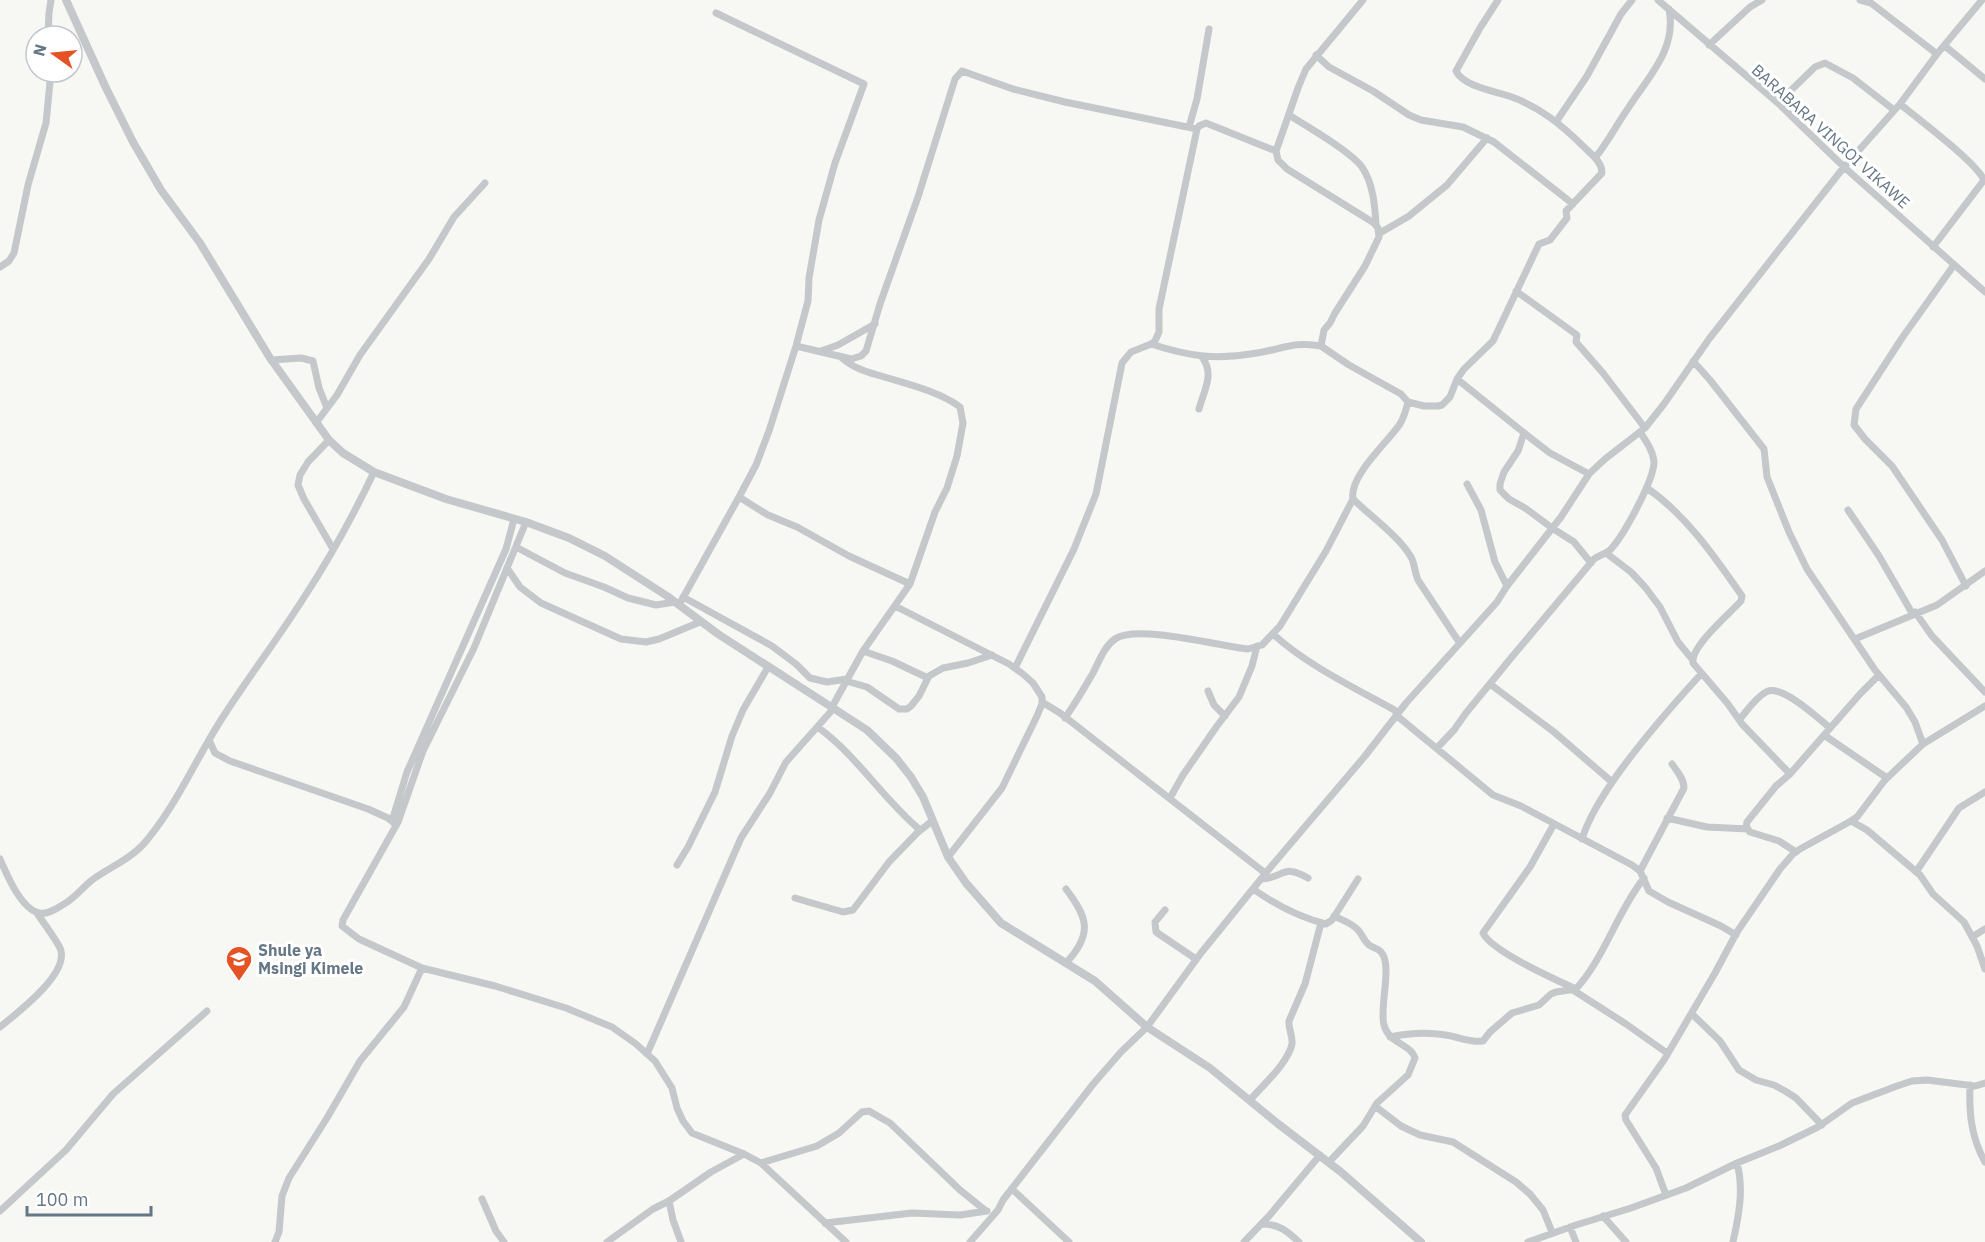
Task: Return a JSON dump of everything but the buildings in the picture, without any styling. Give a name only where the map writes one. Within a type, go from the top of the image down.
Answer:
[{"type":"street","points":[[49,24],[51,0]]},
{"type":"street","points":[[66,0],[106,88],[161,190],[200,243],[271,360],[329,440],[352,459],[374,472],[446,499],[526,522],[569,538],[605,556],[679,601],[772,646],[810,678],[827,682],[846,680],[867,687],[903,710],[911,706],[928,678],[943,668],[992,655]]},
{"type":"street","points":[[1363,0],[1316,55],[1304,74],[1276,151],[1278,160],[1287,169],[1376,225]]},
{"type":"street","points":[[1015,668],[1074,549],[1095,494],[1122,363],[1131,351],[1151,344],[1202,357],[1224,357],[1258,353],[1300,343],[1322,346],[1349,365],[1401,394],[1408,402],[1424,406],[1443,405],[1450,398],[1457,379],[1477,355],[1493,341],[1539,244],[1550,240],[1567,218],[1566,211],[1602,173],[1602,165],[1556,122],[1529,104],[1465,81],[1457,74],[1456,71],[1465,54],[1498,0]]},
{"type":"street","points":[[1556,122],[1587,76],[1621,15],[1632,0]]},
{"type":"street","name":"BARABARA VINGOI VIKAWE","points":[[1658,0],[1778,103],[1844,167],[1985,292]]},
{"type":"street","points":[[1709,45],[1750,7],[1762,0]]},
{"type":"street","points":[[1860,0],[1871,3],[1937,54]]},
{"type":"street","points":[[969,1242],[998,1210],[1101,1076],[1121,1052],[1147,1027],[1196,959],[1263,876],[1365,756],[1397,714],[1497,602],[1589,474],[1642,430],[1664,404],[1693,361],[1844,167],[1900,104],[1937,54],[1982,0]]},
{"type":"street","points":[[1595,158],[1659,64],[1670,33],[1669,9]]},
{"type":"street","points":[[679,601],[739,497],[770,431],[808,301],[809,278],[819,220],[835,162],[864,84],[716,13]]},
{"type":"street","points":[[1189,127],[1197,99],[1209,29]]},
{"type":"street","points":[[1945,46],[1985,79]]},
{"type":"street","points":[[1316,55],[1329,67],[1373,91],[1408,115],[1421,120],[1463,127],[1487,138],[1573,204]]},
{"type":"street","points":[[1778,103],[1815,67],[1825,63],[1853,78],[1894,110]]},
{"type":"street","points":[[796,346],[855,359],[861,356],[869,344],[880,304],[918,197],[955,79],[962,71],[1023,92],[1197,129]]},
{"type":"street","points":[[0,267],[14,254],[28,185],[46,123],[50,84]]},
{"type":"street","points":[[1900,104],[1965,159],[1981,174],[1984,180],[1933,247]]},
{"type":"street","points":[[1289,115],[1354,158],[1363,168],[1374,198],[1376,225],[1380,233]]},
{"type":"street","points":[[1151,344],[1159,332],[1159,309],[1197,129],[1206,123],[1276,151]]},
{"type":"street","points":[[1322,346],[1324,330],[1330,324],[1365,266],[1380,233],[1409,216],[1447,185],[1487,138]]},
{"type":"street","points":[[316,423],[360,355],[429,259],[454,217],[485,183]]},
{"type":"street","points":[[1954,265],[1902,338],[1856,409],[1853,420],[1854,425],[1865,439],[1892,466],[1941,540],[1966,586]]},
{"type":"street","points":[[1437,748],[1594,559],[1606,553],[1621,535],[1647,488],[1654,462],[1642,430],[1604,373],[1575,342],[1576,335],[1516,291]]},
{"type":"street","points":[[818,351],[838,345],[874,324]]},
{"type":"street","points":[[646,1054],[741,838],[770,793],[786,762],[819,728],[863,651],[910,584],[957,456],[963,423],[960,407],[913,386],[864,371],[847,363],[841,356]]},
{"type":"street","points":[[1199,409],[1209,375],[1209,368],[1202,357]]},
{"type":"street","points":[[271,360],[301,358],[313,361],[319,388],[327,408]]},
{"type":"street","points":[[1693,361],[1764,449],[1767,477],[1795,546],[1821,592],[1879,675],[1906,707],[1915,722],[1923,744]]},
{"type":"street","points":[[1457,379],[1550,453],[1589,474]]},
{"type":"street","points":[[1065,718],[1091,678],[1106,648],[1116,638],[1132,634],[1160,635],[1248,649],[1262,645],[1288,613],[1317,566],[1353,499],[1352,493],[1356,480],[1401,422],[1408,402]]},
{"type":"street","points":[[1524,433],[1518,451],[1504,472],[1500,490],[1509,499],[1532,512],[1574,542],[1591,563]]},
{"type":"street","points":[[329,440],[308,462],[300,475],[298,485],[333,549]]},
{"type":"street","points":[[37,913],[51,912],[64,904],[90,882],[131,855],[145,843],[160,824],[209,740],[304,598],[355,512],[374,472]]},
{"type":"street","points":[[1467,484],[1480,510],[1496,562],[1507,586]]},
{"type":"street","points":[[1647,488],[1662,498],[1713,554],[1742,596],[1741,601],[1700,645],[1692,658]]},
{"type":"street","points":[[739,497],[768,515],[797,527],[868,566],[910,584]]},
{"type":"street","points":[[1353,499],[1398,540],[1412,558],[1413,570],[1418,580],[1459,642]]},
{"type":"street","points":[[1848,510],[1914,613],[1932,636],[1985,692]]},
{"type":"street","points":[[394,824],[406,772],[506,549],[514,519]]},
{"type":"street","points":[[526,522],[474,648],[423,751],[394,824],[343,920],[342,926],[359,939],[422,968],[495,986],[566,1008],[612,1028],[656,1061],[672,1088],[683,1121],[692,1133],[761,1163],[846,1242]]},
{"type":"street","points":[[516,547],[565,573],[628,598],[656,604],[679,601]]},
{"type":"street","points":[[1606,553],[1631,572],[1645,587],[1660,607],[1678,642],[1692,658],[1701,674],[1739,720],[1790,774]]},
{"type":"street","points":[[507,568],[520,587],[541,603],[621,639],[646,642],[700,622]]},
{"type":"street","points":[[1855,639],[1937,604],[1985,571]]},
{"type":"street","points":[[679,601],[700,622],[867,730],[896,758],[923,797],[948,857],[966,883],[1001,922],[1023,938],[1095,981],[1147,1027],[1201,1061],[1276,1123],[1329,1162],[1421,1242]]},
{"type":"street","points":[[895,606],[1015,668],[1039,690],[1042,702],[1024,746],[1002,788],[948,857]]},
{"type":"street","points":[[1273,634],[1344,683],[1397,714],[1493,795],[1521,806],[1640,871],[1649,891],[1736,935]]},
{"type":"street","points":[[1170,798],[1183,775],[1239,697],[1252,666],[1257,646]]},
{"type":"street","points":[[863,651],[892,661],[928,678]]},
{"type":"street","points":[[677,865],[715,792],[732,736],[743,710],[768,667]]},
{"type":"street","points":[[1582,839],[1589,820],[1612,782],[1651,729],[1701,674]]},
{"type":"street","points":[[1748,829],[1748,822],[1776,786],[1790,774],[1879,675]]},
{"type":"street","points":[[1490,684],[1554,732],[1612,782]]},
{"type":"street","points":[[1739,720],[1759,697],[1772,690],[1786,695],[1830,728]]},
{"type":"street","points":[[1208,691],[1214,705],[1225,716]]},
{"type":"street","points":[[1042,702],[1170,798],[1263,876],[1269,878],[1289,870],[1308,878]]},
{"type":"street","points":[[1666,1195],[1656,1168],[1624,1117],[1692,1014],[1736,935],[1780,869],[1796,852],[1857,817],[1887,778],[1923,744],[1985,706]]},
{"type":"street","points":[[819,728],[843,747],[902,815],[920,830]]},
{"type":"street","points":[[1824,735],[1887,778]]},
{"type":"street","points":[[209,740],[215,753],[230,761],[368,809],[394,824]]},
{"type":"street","points":[[1640,871],[1684,788],[1672,764]]},
{"type":"street","points":[[1916,872],[1959,808],[1985,792]]},
{"type":"street","points":[[1667,818],[1707,827],[1748,829],[1750,832],[1779,841],[1796,852]]},
{"type":"street","points":[[795,898],[843,912],[853,910],[885,866],[932,821]]},
{"type":"street","points":[[1851,821],[1867,830],[1916,872],[1933,894],[1964,922],[1985,969]]},
{"type":"street","points":[[1554,824],[1530,867],[1483,933],[1488,941],[1574,990],[1667,1053]]},
{"type":"street","points":[[0,859],[16,891],[25,904],[37,913],[60,949],[61,955],[60,963],[44,988],[0,1027]]},
{"type":"street","points":[[1390,1037],[1412,1033],[1431,1033],[1476,1042],[1483,1041],[1512,1012],[1539,1005],[1556,992],[1574,990],[1595,961],[1634,891],[1644,878]]},
{"type":"street","points":[[1253,889],[1295,914],[1321,923],[1329,923],[1358,879]]},
{"type":"street","points":[[1066,889],[1077,904],[1085,932],[1083,943],[1066,963]]},
{"type":"street","points":[[1165,910],[1155,922],[1156,932],[1196,959]]},
{"type":"street","points":[[1329,1162],[1363,1126],[1375,1106],[1408,1075],[1415,1058],[1414,1053],[1390,1037],[1384,1026],[1382,1014],[1386,981],[1383,954],[1369,945],[1356,927],[1334,916]]},
{"type":"street","points":[[1250,1100],[1275,1072],[1289,1050],[1292,1039],[1288,1027],[1289,1021],[1305,984],[1321,923]]},
{"type":"street","points":[[1972,937],[1985,928]]},
{"type":"street","points":[[274,1242],[279,1232],[282,1196],[289,1178],[360,1061],[404,1007],[422,968]]},
{"type":"street","points":[[0,1211],[66,1150],[113,1094],[207,1011]]},
{"type":"street","points":[[1692,1014],[1720,1041],[1739,1070],[1756,1080],[1785,1090],[1822,1125]]},
{"type":"street","points":[[1528,1242],[1686,1188],[1737,1162],[1779,1146],[1822,1125],[1852,1103],[1912,1081],[1970,1085],[1985,1083]]},
{"type":"street","points":[[1970,1085],[1969,1112],[1973,1133],[1985,1162]]},
{"type":"street","points":[[1375,1106],[1401,1126],[1420,1135],[1453,1143],[1516,1182],[1543,1210],[1552,1232]]},
{"type":"street","points":[[761,1163],[817,1146],[839,1133],[862,1112],[869,1111],[890,1124],[960,1190],[986,1211]]},
{"type":"street","points":[[607,1242],[653,1209],[744,1154]]},
{"type":"street","points":[[1244,1242],[1320,1155]]},
{"type":"street","points":[[1733,1242],[1741,1197],[1741,1176],[1737,1162]]},
{"type":"street","points":[[1012,1189],[1069,1242]]},
{"type":"street","points":[[482,1199],[496,1231],[504,1242]]},
{"type":"street","points":[[669,1201],[672,1220],[681,1242]]},
{"type":"street","points":[[825,1223],[912,1213],[960,1215],[998,1210]]},
{"type":"street","points":[[1603,1216],[1626,1242]]},
{"type":"street","points":[[1262,1224],[1274,1224],[1287,1230],[1299,1242]]},
{"type":"street","points":[[1570,1227],[1576,1242]]},
{"type":"place","name":"Shule ya Msingi Kimele","points":[[239,982]]}]
